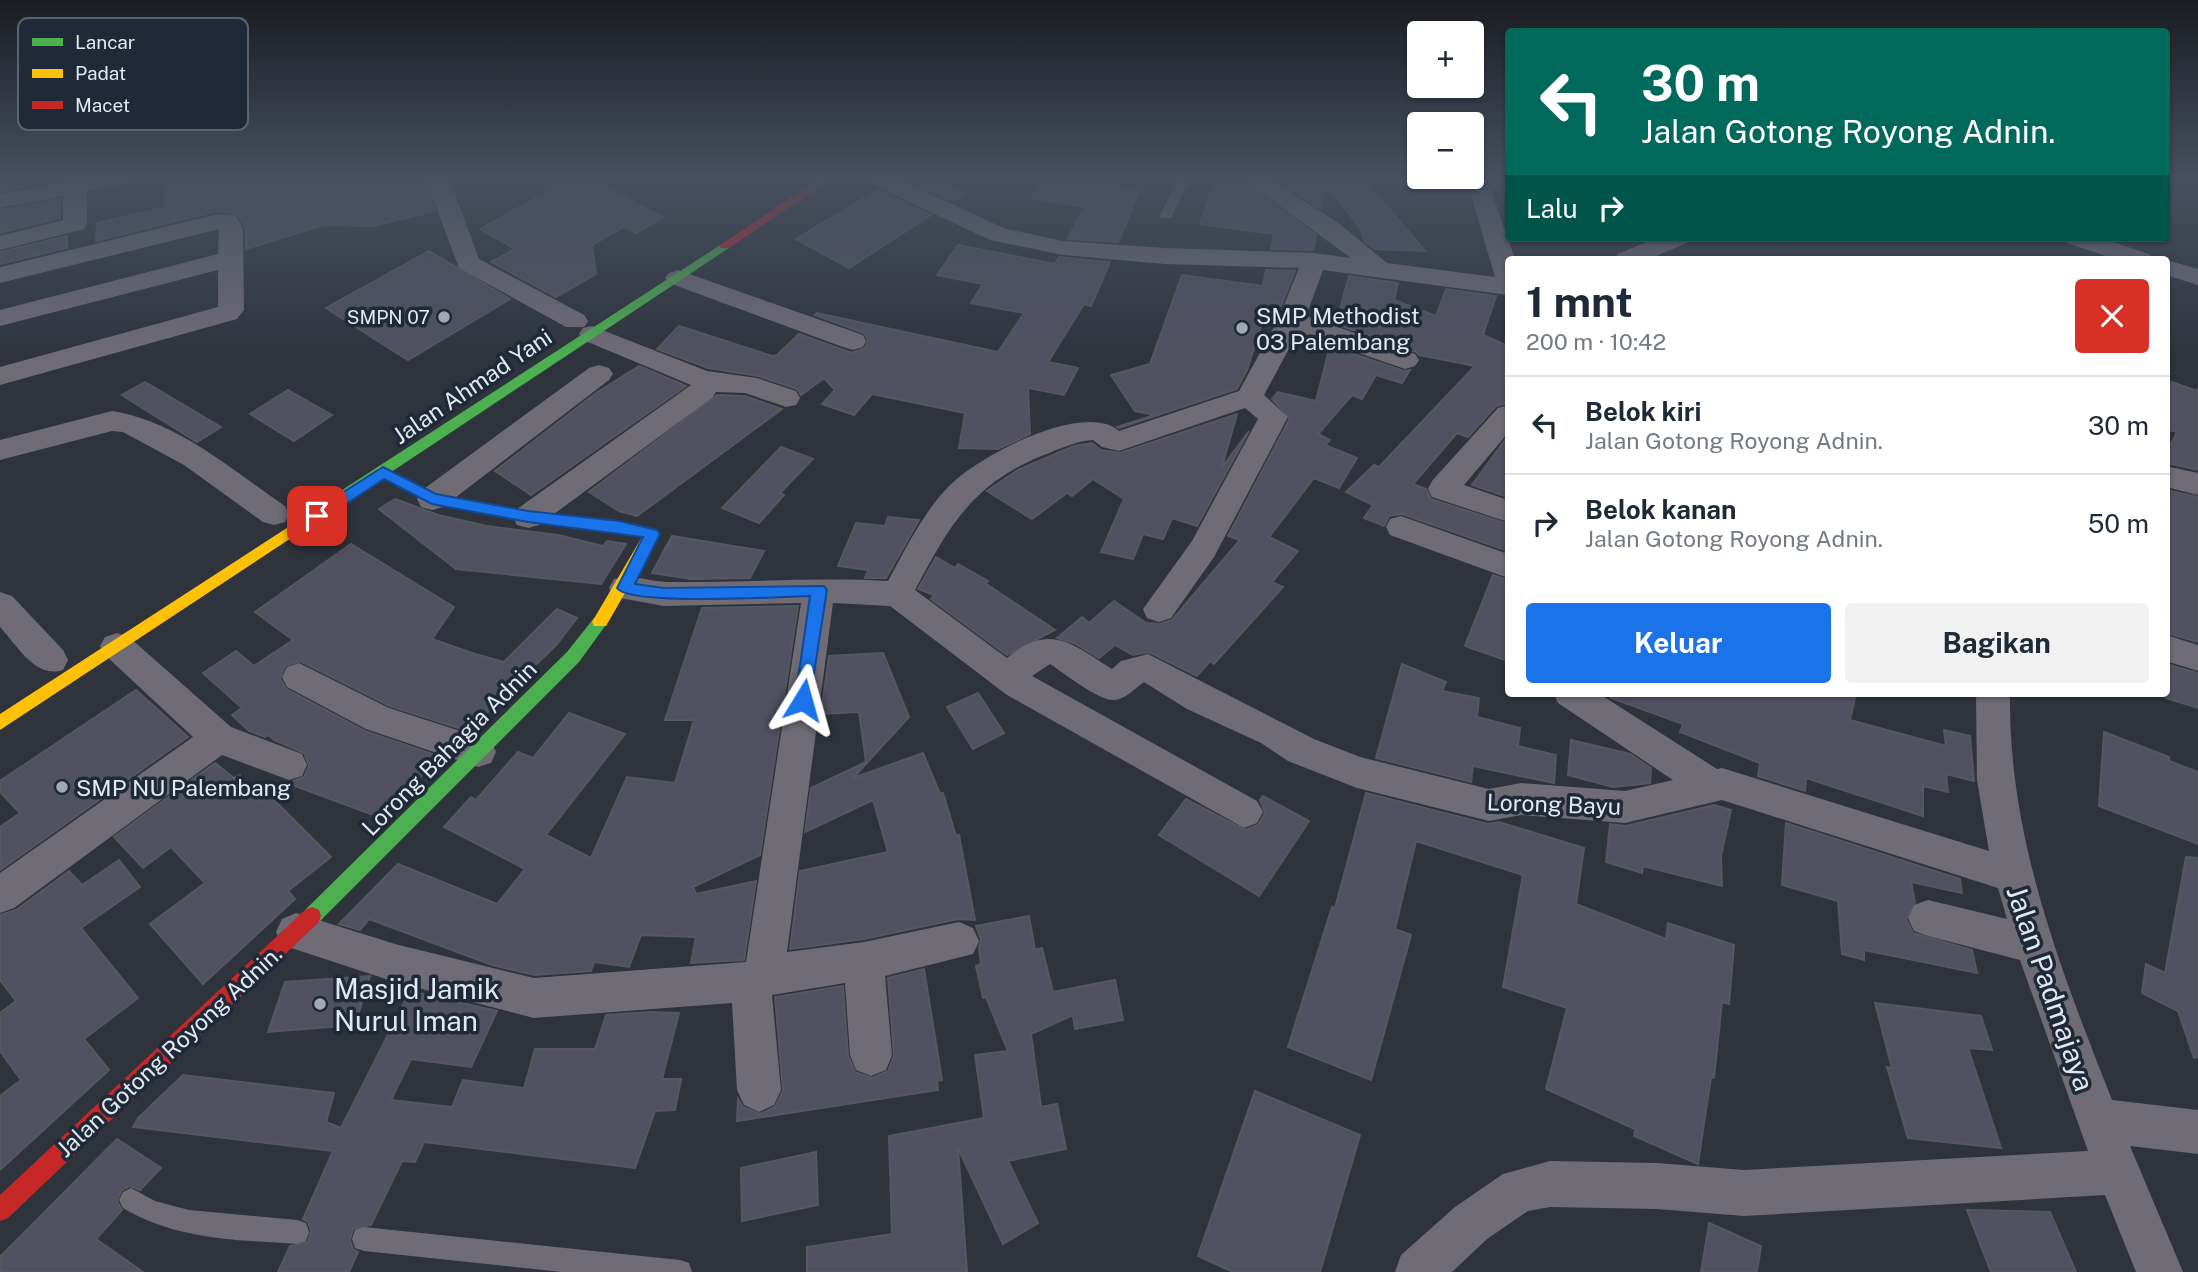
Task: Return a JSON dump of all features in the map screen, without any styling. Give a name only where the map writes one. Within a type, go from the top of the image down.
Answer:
[{"type":"main road","name":"Jalan Ahmad Yani","points":[[0,723],[383,472],[580,324],[678,278],[739,237]]},
{"type":"main road","points":[[383,472],[432,499],[652,534],[625,588]]},
{"type":"main road","name":"Lorong Bahagia Adnin","points":[[296,932],[573,657],[625,588]]},
{"type":"main road","name":"Jalan Gotong Royong Adnin.","points":[[0,1210],[296,932]]},
{"type":"street","points":[[0,243],[22,237]]},
{"type":"street","points":[[0,275],[153,237]]},
{"type":"street","points":[[0,376],[228,313],[231,310],[231,237]]},
{"type":"street","points":[[459,237],[468,262],[580,324],[698,378],[725,385],[747,384],[786,398]]},
{"type":"street","points":[[1010,237],[1063,248],[1165,256],[1314,261],[1505,287]]},
{"type":"street","points":[[1341,237],[1379,269]]},
{"type":"street","points":[[1496,237],[1505,269]]},
{"type":"street","points":[[1638,256],[1669,242]]},
{"type":"street","points":[[2088,242],[2131,256]]},
{"type":"street","points":[[0,318],[230,260]]},
{"type":"street","points":[[897,594],[945,511],[973,481],[1012,457],[1053,441],[1094,430],[1101,431],[1110,440],[1119,441],[1249,397],[1291,320],[1314,261]]},
{"type":"street","points":[[2170,268],[2198,277]]},
{"type":"street","points":[[678,278],[853,341]]},
{"type":"street","points":[[1291,320],[1405,360]]},
{"type":"street","points":[[432,499],[600,374]]},
{"type":"street","points":[[528,516],[702,391]]},
{"type":"street","points":[[1159,609],[1203,549],[1274,417],[1249,397]]},
{"type":"street","points":[[1505,418],[1443,489],[1505,510]]},
{"type":"street","points":[[0,450],[111,421],[126,421],[161,438],[274,514]]},
{"type":"street","points":[[2170,477],[2198,484]]},
{"type":"street","points":[[1401,527],[1505,564]]},
{"type":"street","points":[[625,588],[664,594],[819,590],[897,594],[1008,677],[1244,812]]},
{"type":"street","points":[[759,1090],[756,985],[819,590]]},
{"type":"street","points":[[0,605],[51,660]]},
{"type":"street","points":[[117,646],[218,738],[289,765]]},
{"type":"street","name":"Lorong Bayu","points":[[1008,677],[1035,655],[1049,649],[1113,687],[1133,671],[1148,668],[1199,699],[1273,733],[1301,750],[1357,772],[1489,805],[1521,799],[1625,807],[1722,784],[2011,875]]},
{"type":"street","points":[[2170,650],[2198,658]]},
{"type":"street","points":[[299,677],[378,719],[478,752]]},
{"type":"street","points":[[1576,697],[1711,785]]},
{"type":"street","name":"Jalan Padmajaya","points":[[1993,697],[1990,737],[1995,788],[2011,875],[2116,1172],[2160,1272]]},
{"type":"street","points":[[0,895],[218,738]]},
{"type":"street","points":[[1928,918],[2034,945]]},
{"type":"street","name":"Jalan Gotong Royong Adnin.","points":[[296,932],[395,963],[534,998],[756,985],[865,966],[959,941]]},
{"type":"street","points":[[865,966],[871,1055]]},
{"type":"street","points":[[2097,1120],[2198,1132]]},
{"type":"street","points":[[1418,1272],[1471,1223],[1519,1190],[1550,1184],[1657,1186],[1744,1193],[2116,1172]]},
{"type":"lane","points":[[60,1153],[82,1168]]},
{"type":"lane","points":[[131,1200],[148,1212],[190,1222],[297,1233]]},
{"type":"lane","points":[[365,1239],[673,1269],[680,1272]]},
{"type":"building","points":[[67,237],[67,248],[0,264],[0,252]]},
{"type":"building","points":[[246,237],[284,237],[246,249]]},
{"type":"building","points":[[495,237],[606,237],[592,245],[596,274],[556,297],[491,262],[515,249]]},
{"type":"building","points":[[799,237],[896,237],[849,268],[796,239]]},
{"type":"building","points":[[1069,237],[1120,237],[1118,242]]},
{"type":"building","points":[[1273,237],[1316,237],[1313,250],[1271,249]]},
{"type":"building","points":[[1363,237],[1413,237],[1425,251],[1375,249],[1365,242]]},
{"type":"building","points":[[958,245],[1055,264],[1059,257],[1110,262],[1091,306],[1084,304],[1048,362],[1078,368],[1064,395],[1028,388],[1030,434],[998,449],[959,448],[965,413],[872,394],[854,415],[822,404],[835,390],[824,378],[801,395],[797,389],[758,376],[708,368],[657,349],[679,326],[772,356],[777,355],[799,334],[852,353],[865,348],[868,340],[864,333],[815,315],[817,313],[998,352],[1024,313],[971,303],[983,284],[937,275]]},
{"type":"building","points":[[429,251],[510,299],[408,360],[326,308]]},
{"type":"building","points":[[1266,270],[1295,271],[1281,306],[1269,302],[1247,370],[1237,389],[1119,428],[1117,427],[1155,415],[1135,411],[1111,375],[1150,364],[1182,275],[1263,286]]},
{"type":"building","points":[[1349,276],[1398,283],[1394,300],[1436,316],[1446,289],[1496,296],[1483,335],[1505,345],[1505,404],[1496,406],[1468,437],[1457,433],[1413,484],[1426,489],[1431,499],[1505,523],[1505,550],[1402,514],[1389,516],[1384,526],[1364,518],[1373,505],[1346,492],[1374,465],[1379,467],[1475,366],[1419,355],[1336,324]]},
{"type":"building","points":[[1330,346],[1404,371],[1410,370],[1402,383],[1376,375],[1362,399],[1352,395],[1318,434],[1330,440],[1325,445],[1357,458],[1339,488],[1314,478],[1269,537],[1298,551],[1272,582],[1283,587],[1214,664],[1210,661],[1197,676],[1149,652],[1133,655],[1115,645],[1099,658],[1074,643],[1057,638],[1082,617],[1089,623],[1114,601],[1146,623],[1160,624],[1172,620],[1240,540],[1228,536],[1290,418],[1272,399],[1278,392],[1316,401]]},
{"type":"building","points":[[639,366],[686,386],[531,495],[495,471],[596,393]]},
{"type":"building","points":[[2170,381],[2197,391],[2198,388],[2198,470],[2170,464],[2170,445],[2177,432],[2170,430]]},
{"type":"building","points":[[145,382],[221,427],[197,442],[122,395]]},
{"type":"building","points":[[288,390],[332,415],[294,441],[250,414]]},
{"type":"building","points":[[717,395],[745,396],[782,409],[637,516],[619,511],[589,492]]},
{"type":"building","points":[[1237,414],[1222,467],[1249,431],[1197,526],[1172,518],[1163,539],[1143,534],[1133,559],[1101,552],[1124,499],[1093,479],[1072,496],[1067,493],[1032,519],[987,491],[1018,470],[1074,446],[1092,443],[1101,450],[1120,453]]},
{"type":"building","points":[[1505,440],[1505,496],[1472,485]]},
{"type":"building","points":[[781,447],[813,459],[780,493],[784,495],[759,523],[722,508]]},
{"type":"building","points":[[2170,491],[2198,497],[2198,642],[2170,634]]},
{"type":"building","points":[[395,499],[438,515],[487,526],[558,535],[603,546],[607,541],[626,544],[601,584],[456,569],[379,509]]},
{"type":"building","points":[[888,517],[919,520],[886,578],[865,578],[868,570],[838,566],[856,523],[885,526]]},
{"type":"building","points":[[672,536],[764,551],[750,578],[691,579],[652,573],[667,545],[672,546],[668,543]]},
{"type":"building","points":[[351,544],[454,607],[432,639],[475,654],[504,662],[557,609],[577,618],[557,644],[468,731],[390,706],[300,661],[285,666],[280,678],[286,689],[365,731],[441,757],[379,817],[287,783],[304,777],[309,766],[304,753],[268,735],[265,737],[249,731],[232,715],[242,708],[203,673],[236,651],[254,666],[293,640],[255,612]]},
{"type":"building","points":[[936,557],[955,568],[958,564],[988,581],[985,583],[1055,630],[1007,655],[931,599],[934,595],[918,589]]},
{"type":"building","points":[[1493,575],[1505,579],[1505,660],[1465,646]]},
{"type":"building","points":[[798,606],[760,855],[693,887],[696,894],[756,881],[744,960],[691,963],[696,937],[641,935],[629,967],[594,962],[591,971],[534,975],[492,965],[369,919],[360,930],[339,924],[398,864],[497,904],[525,869],[444,827],[471,797],[476,800],[518,752],[533,758],[569,713],[625,734],[546,835],[591,858],[627,777],[675,783],[694,720],[665,720],[702,608]]},
{"type":"building","points":[[883,653],[909,717],[853,778],[923,753],[940,794],[943,793],[956,836],[959,835],[975,920],[958,919],[864,939],[790,949],[800,871],[888,852],[873,800],[805,832],[811,788],[866,762],[859,712],[821,714],[829,656]]},
{"type":"building","points":[[1402,664],[1446,682],[1442,691],[1479,698],[1477,717],[1520,728],[1518,746],[1556,755],[1554,783],[1473,766],[1471,782],[1376,758]]},
{"type":"building","points":[[2170,665],[2198,673],[2198,708],[2166,698],[2170,697]]},
{"type":"building","name":"SMP NU Palembang","points":[[136,690],[188,737],[0,870],[0,827],[20,813],[0,792],[0,781]]},
{"type":"building","points":[[978,693],[1004,733],[973,749],[947,707]]},
{"type":"building","points":[[1855,697],[1850,720],[1946,746],[1944,730],[1970,736],[1974,781],[1946,774],[1948,792],[1923,786],[1923,816],[1806,778],[1805,791],[1758,776],[1760,763],[1680,732],[1683,724],[1611,698]]},
{"type":"building","points":[[2104,732],[2169,757],[2169,761],[2198,772],[2198,844],[2099,806]]},
{"type":"building","points":[[1571,740],[1630,754],[1651,768],[1650,783],[1613,787],[1568,775]]},
{"type":"building","points":[[215,763],[234,778],[240,775],[262,801],[273,799],[331,857],[288,891],[295,899],[203,984],[150,924],[205,883],[171,847],[143,868],[114,837]]},
{"type":"building","points":[[1366,793],[1488,824],[1499,822],[1584,848],[1576,904],[1666,939],[1668,923],[1734,945],[1729,1004],[1722,1002],[1714,1078],[1711,1077],[1698,1164],[1634,1136],[1635,1129],[1546,1089],[1567,1008],[1503,987],[1523,875],[1416,841],[1395,929],[1411,935],[1371,1080],[1288,1047],[1332,907],[1335,908]]},
{"type":"building","points":[[1263,796],[1309,821],[1259,896],[1159,835],[1186,799],[1245,830],[1258,825],[1265,813],[1260,800]]},
{"type":"building","points":[[1714,805],[1731,810],[1721,856],[1722,886],[1643,866],[1642,873],[1606,862],[1610,824],[1626,826]]},
{"type":"building","points":[[1786,823],[1960,879],[1962,893],[1911,882],[1915,902],[1906,919],[1913,933],[1972,950],[1977,973],[1864,950],[1864,960],[1842,954],[1838,901],[1782,885]]},
{"type":"building","points":[[2186,857],[2198,858],[2198,1057],[2194,1058],[2178,1011],[2142,993],[2146,964],[2165,973]]},
{"type":"building","points":[[119,860],[140,887],[81,928],[138,998],[84,1039],[109,1070],[0,1170],[0,1096],[21,1080],[0,1051],[0,1013],[16,1001],[0,980],[0,915],[16,910],[69,871],[82,885]]},
{"type":"building","points":[[1029,916],[1035,950],[1042,948],[1053,992],[1115,980],[1123,1020],[1075,1029],[1073,1015],[1031,1034],[1041,1107],[1057,1104],[1066,1149],[1008,1161],[1038,1223],[1003,1244],[958,1148],[967,1272],[807,1272],[807,1247],[892,1234],[889,1136],[984,1118],[975,1055],[1008,1051],[986,997],[983,998],[976,966],[981,964],[981,940],[976,926]]},
{"type":"building","points":[[924,969],[942,1080],[937,1081],[938,1090],[737,1121],[738,1099],[743,1107],[760,1114],[775,1107],[783,1091],[775,997],[843,986],[848,1056],[855,1072],[872,1078],[888,1071],[894,1056],[888,978]]},
{"type":"building","name":"Masjid Jamik Nurul Iman","points":[[370,976],[355,1025],[268,1032],[285,982]]},
{"type":"building","points":[[410,991],[497,1011],[471,1067],[411,1059],[391,1100],[452,1107],[463,1080],[524,1088],[535,1049],[595,1049],[606,1015],[679,1013],[662,1079],[681,1079],[675,1110],[655,1111],[635,1168],[424,1142],[415,1162],[402,1161],[371,1225],[353,1229],[350,1240],[353,1249],[358,1252],[349,1272],[278,1272],[290,1246],[308,1242],[311,1231],[308,1222],[303,1219],[333,1151],[133,1127],[138,1118],[183,1075],[334,1093],[326,1122],[341,1128]]},
{"type":"building","points":[[1875,1003],[1981,1016],[1992,1050],[1968,1048],[2001,1148],[1908,1138],[1887,1067],[1892,1068]]},
{"type":"building","points":[[1255,1091],[1360,1135],[1320,1272],[1233,1272],[1198,1256]]},
{"type":"building","points":[[117,1139],[161,1168],[140,1190],[130,1186],[121,1191],[117,1201],[122,1210],[96,1239],[143,1272],[0,1272],[0,1257]]},
{"type":"building","points":[[816,1152],[818,1205],[742,1221],[741,1168]]},
{"type":"building","points":[[1967,1210],[2050,1212],[2076,1272],[1991,1272]]},
{"type":"building","points":[[1709,1223],[1761,1246],[1757,1272],[1701,1272]]},
{"type":"traffic: fast","points":[[344,496],[725,246]]},
{"type":"traffic: fast","points":[[312,916],[573,657],[600,622]]},
{"type":"traffic: slow","points":[[383,472],[432,499],[528,517],[619,527],[652,534],[600,622]]},
{"type":"traffic: slow","points":[[0,723],[344,496]]},
{"type":"traffic: jam","points":[[725,246],[738,237]]},
{"type":"traffic: jam","points":[[0,1210],[312,916]]},
{"type":"place","name":"SMPN 07","points":[[444,317]]},
{"type":"place","name":"SMP Methodist 03 Palembang","points":[[1242,328]]},
{"type":"place","name":"SMP NU Palembang","points":[[62,787]]},
{"type":"place","name":"Masjid Jamik Nurul Iman","points":[[320,1004]]},
{"type":"route","points":[[317,516],[383,472],[422,496],[432,499],[652,534],[625,588],[664,594],[819,590],[803,700]]}]
